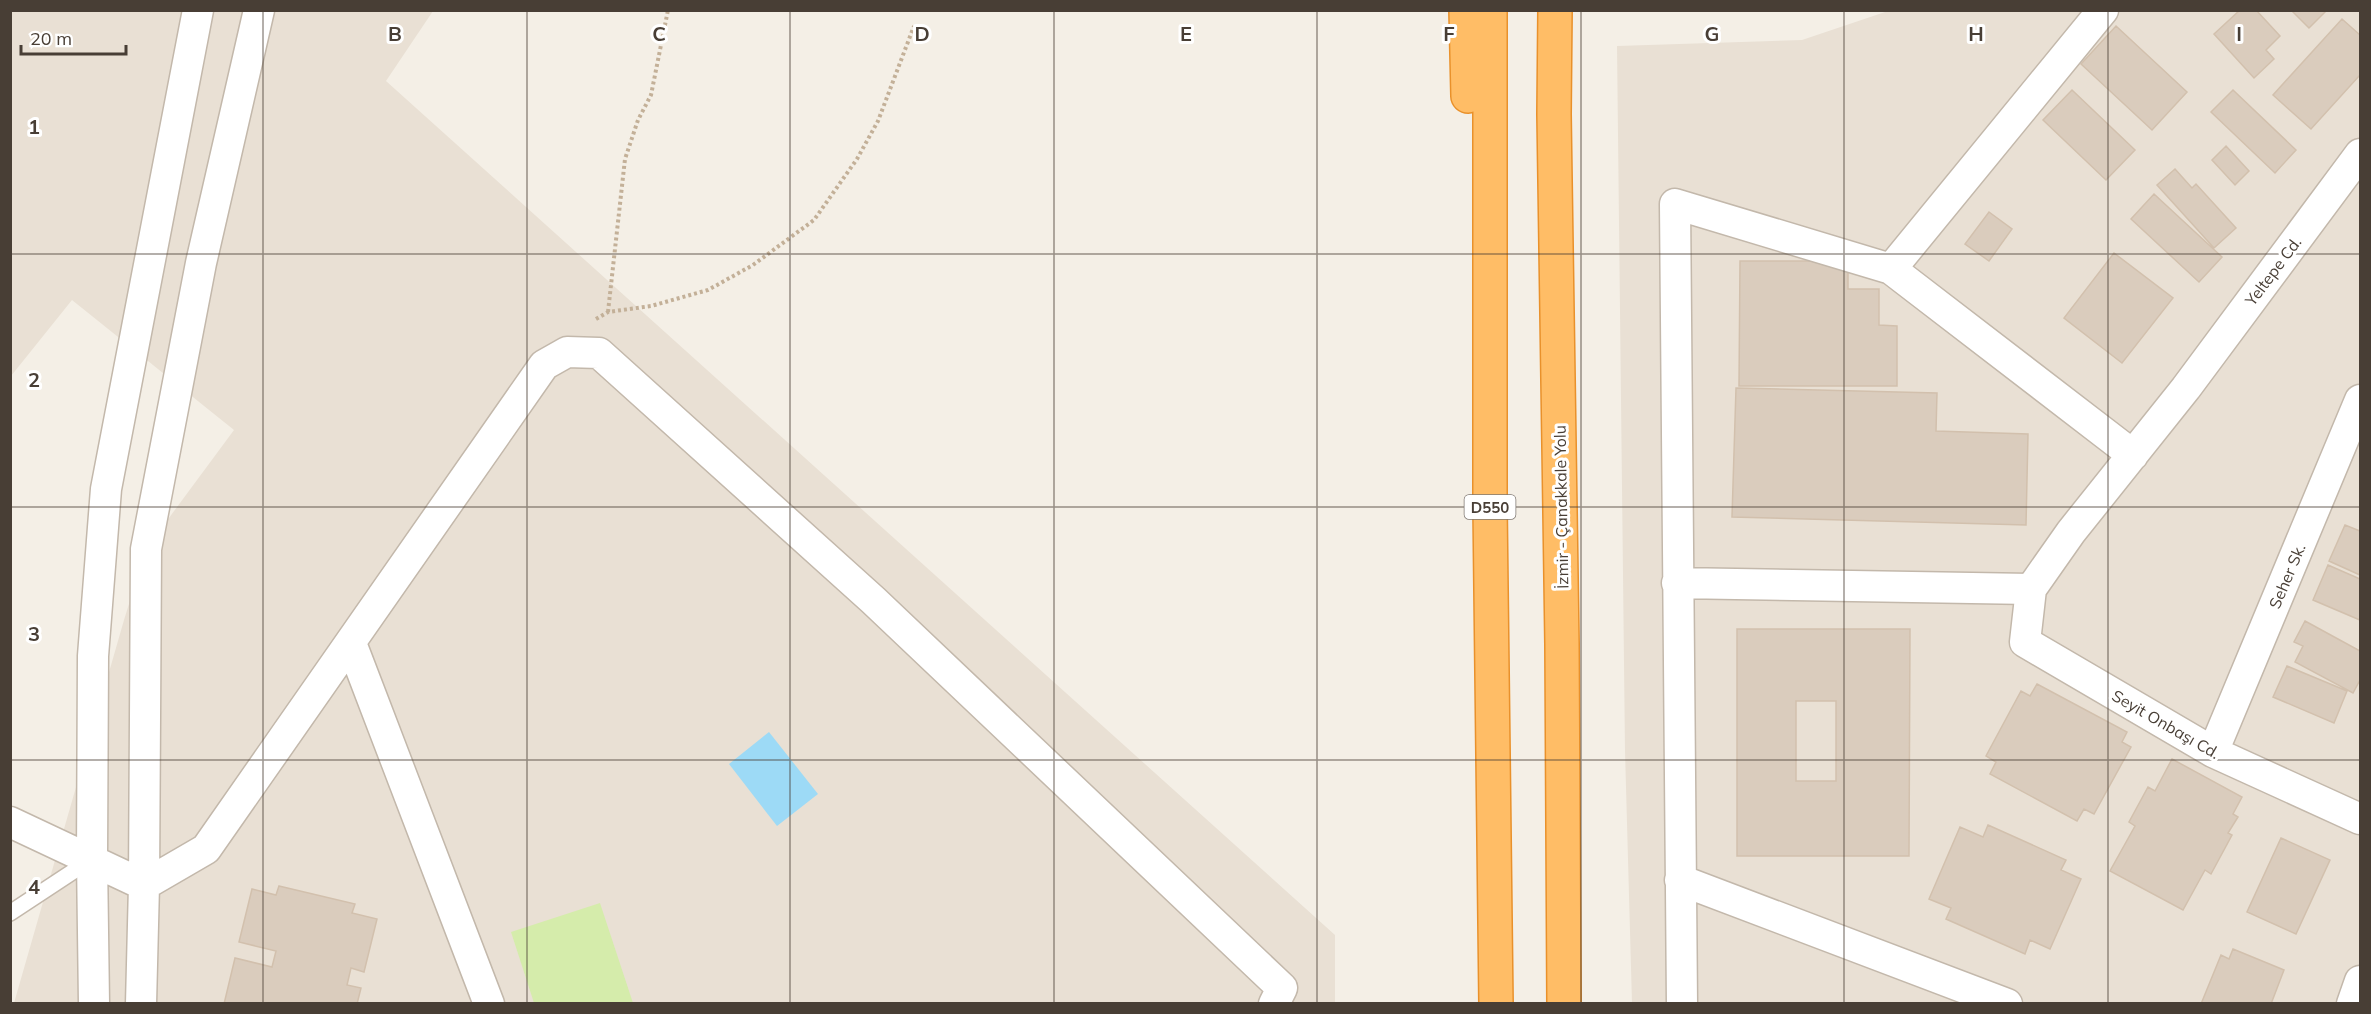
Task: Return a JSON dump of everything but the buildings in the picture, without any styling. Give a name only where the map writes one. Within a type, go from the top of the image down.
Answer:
[{"type":"highway","points":[[1466,10],[1471,238],[1490,506]]},
{"type":"highway","name":"D550","points":[[1490,10],[1490,506],[1496,1004]]},
{"type":"highway","name":"İzmir - Çanakkale Yolu","points":[[1555,10],[1554,114],[1562,644],[1564,1004]]},
{"type":"highway","points":[[1554,114],[1569,10]]},
{"type":"street","points":[[94,1004],[93,656],[106,489],[198,10]]},
{"type":"street","points":[[141,1004],[146,549],[201,263],[259,10]]},
{"type":"street","points":[[1891,269],[2103,10]]},
{"type":"street","name":"Yeltepe Cd.","points":[[2031,589],[2071,532],[2186,388],[2361,154]]},
{"type":"street","points":[[1682,1004],[1675,204],[1891,269],[2133,455]]},
{"type":"street","points":[[144,885],[206,849],[544,365],[567,352],[598,353],[873,600],[1282,988],[1274,1004]]},
{"type":"street","name":"Seher Sk.","points":[[2213,752],[2361,400]]},
{"type":"street","points":[[1677,583],[2031,589]]},
{"type":"street","name":"Seyit Onbaşı Cd.","points":[[2031,589],[2025,642],[2213,752],[2361,819]]},
{"type":"street","points":[[351,642],[489,1004]]},
{"type":"street","points":[[10,822],[144,885]]},
{"type":"street","points":[[1680,880],[2007,1004]]},
{"type":"street","points":[[2352,1004],[2361,981]]},
{"type":"lane","points":[[10,913],[92,859]]},
{"type":"path","points":[[608,312],[625,159],[638,120],[651,94],[668,10]]},
{"type":"path","points":[[567,352],[584,326],[608,312],[651,306],[708,290],[753,265],[813,220],[857,159],[878,121],[914,26]]},
{"type":"shaded area","points":[[1891,10],[2360,11],[2360,1003],[1632,1003],[1625,751],[1617,46],[1802,40]]},
{"type":"shaded area","points":[[11,11],[433,11],[386,81],[1335,935],[1335,1003],[14,1003],[146,549],[234,430],[72,300],[11,376]]},
{"type":"green space","points":[[600,903],[633,1003],[534,1003],[511,932]]},
{"type":"water","points":[[769,732],[818,794],[777,826],[729,764]]}]
